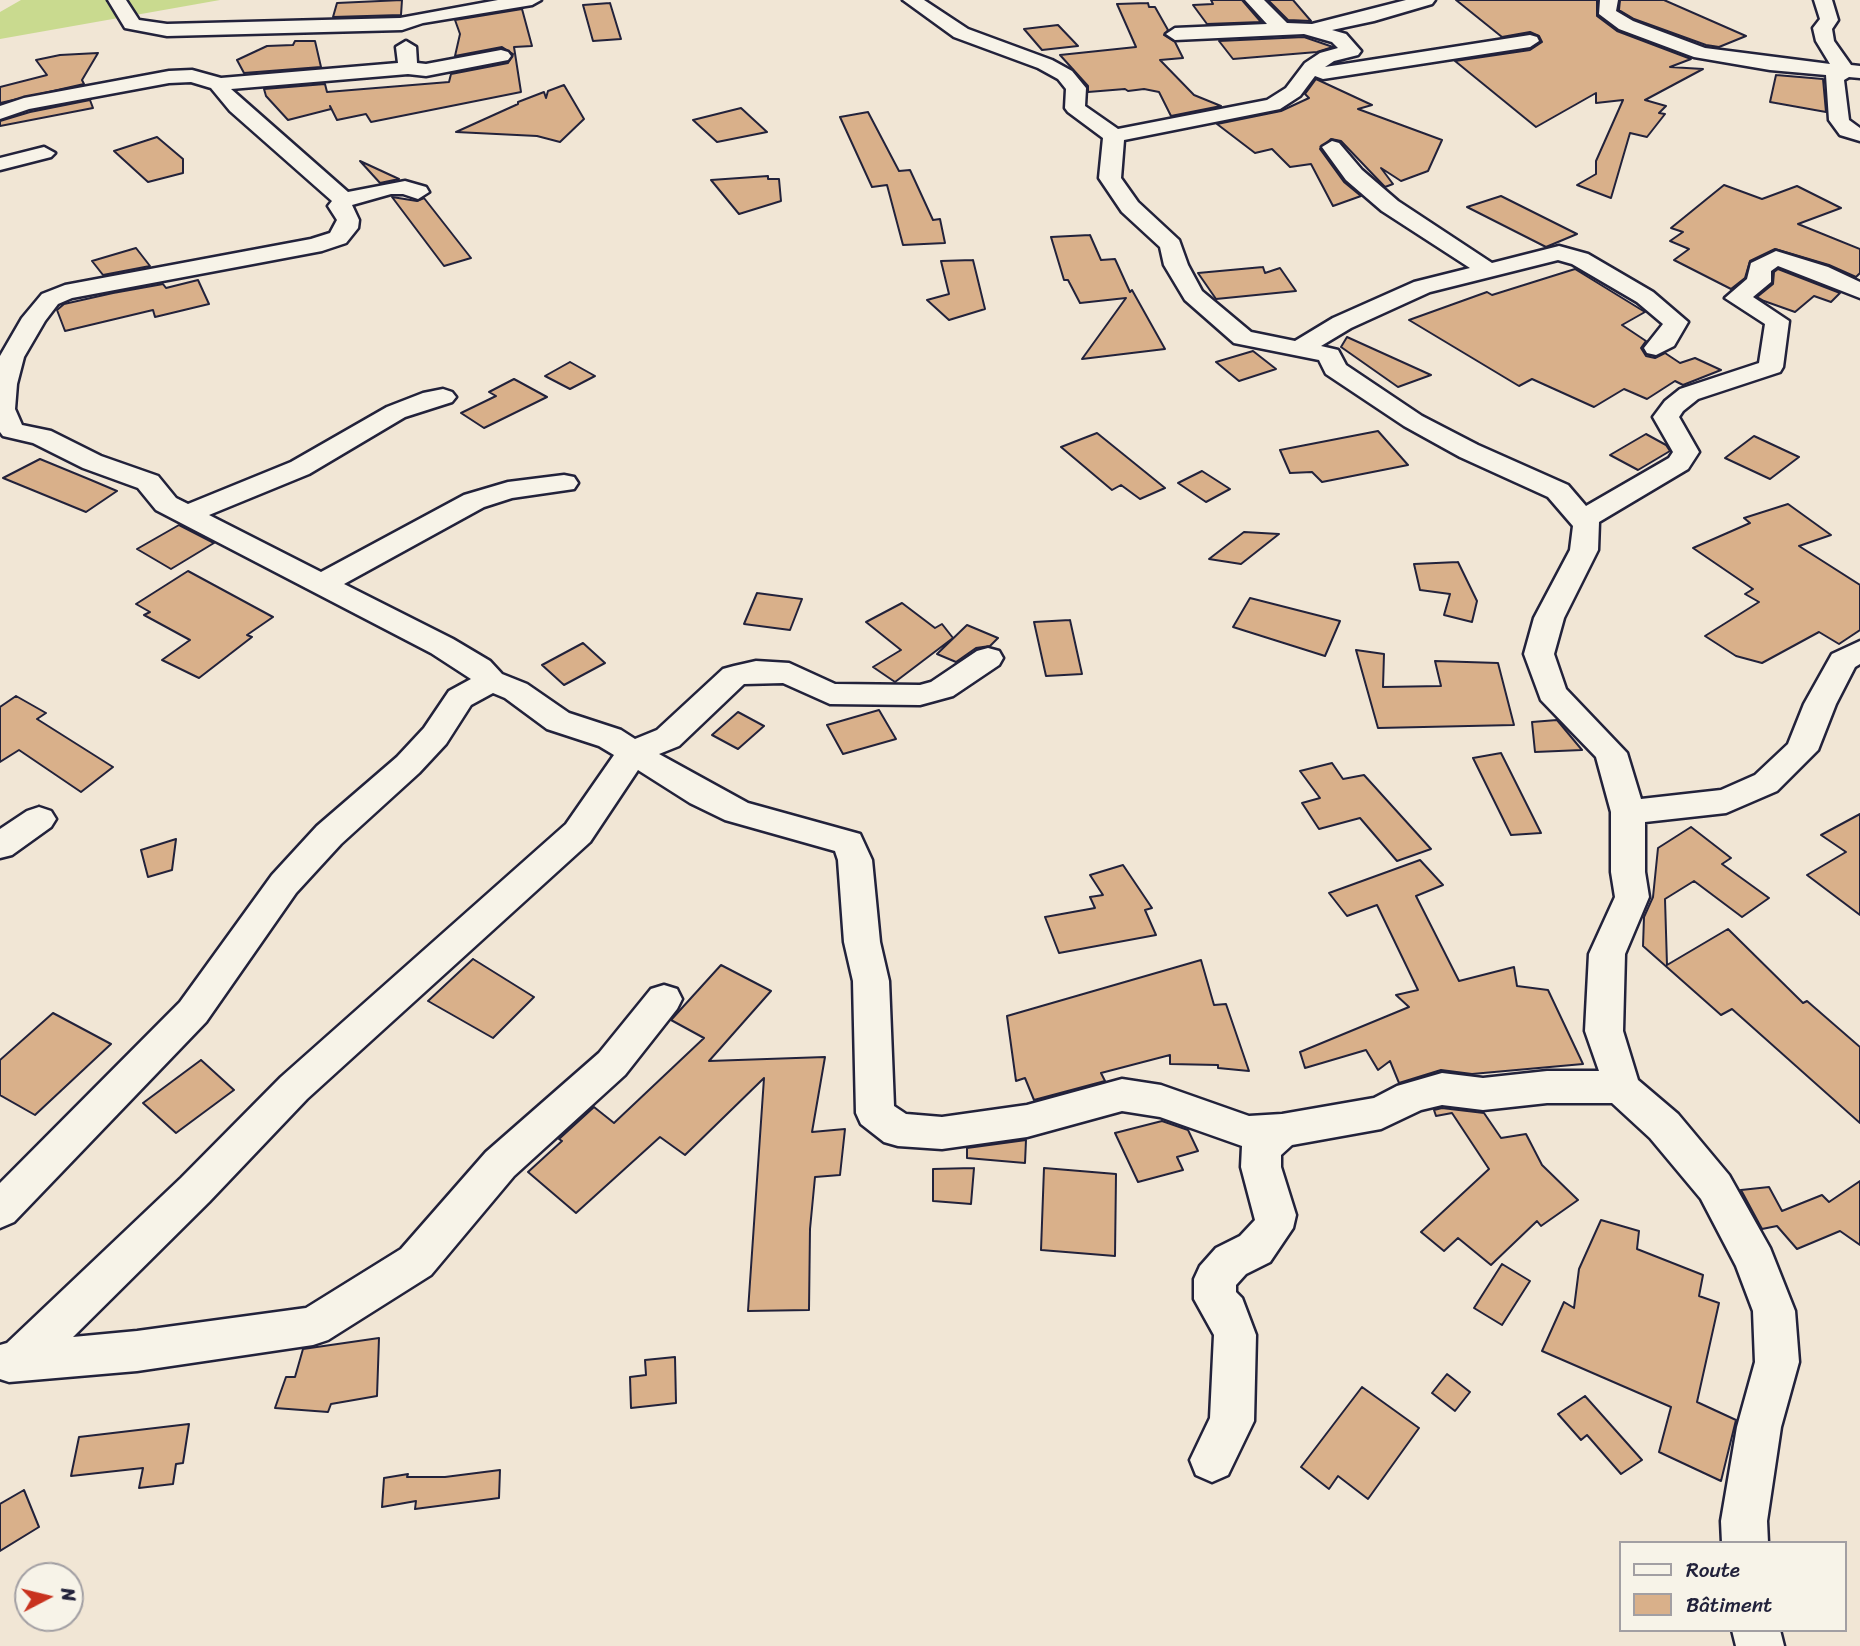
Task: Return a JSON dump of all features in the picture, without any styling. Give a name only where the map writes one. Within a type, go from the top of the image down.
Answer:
[{"type":"street","points":[[117,0],[132,24],[167,30],[402,24],[420,18],[532,0]]},
{"type":"street","points":[[912,0],[961,33],[1045,64],[1065,75],[1076,88],[1075,108],[1114,136],[1273,105],[1293,92],[1304,77],[1327,57],[1351,51],[1339,38],[1297,27],[1283,30],[1175,34]]},
{"type":"street","points":[[1254,0],[1283,30]]},
{"type":"street","points":[[1314,31],[1323,26],[1426,0]]},
{"type":"street","points":[[1609,0],[1606,10],[1626,25],[1701,53],[1770,64],[1852,72]]},
{"type":"street","points":[[1823,0],[1829,20],[1822,28],[1825,41],[1852,72]]},
{"type":"street","points":[[402,24],[408,68]]},
{"type":"street","points":[[142,27],[192,76]]},
{"type":"street","points":[[1304,77],[1530,41]]},
{"type":"street","points":[[0,113],[47,99],[192,76],[220,84],[408,68],[426,70],[501,56]]},
{"type":"street","points":[[1852,72],[1834,78],[1839,120],[1847,131],[1860,135]]},
{"type":"street","points":[[220,84],[222,91],[237,107],[344,200]]},
{"type":"street","points":[[1114,136],[1110,178],[1130,207],[1171,245],[1176,265],[1193,295],[1243,338],[1329,355],[1335,369],[1413,421],[1469,451],[1558,491],[1587,525],[1584,550],[1549,618],[1539,654],[1552,693],[1611,752],[1628,812],[1628,873],[1632,897],[1607,954],[1604,1031],[1618,1068],[1620,1087]]},
{"type":"street","points":[[1332,147],[1354,175],[1390,206],[1491,272]]},
{"type":"street","points":[[0,164],[44,153]]},
{"type":"street","points":[[418,192],[405,187],[390,187],[344,200],[339,206],[348,220],[347,228],[338,238],[314,246],[65,292],[50,299],[34,318],[4,370],[2,409],[6,434],[42,436],[92,462],[148,482],[166,504],[442,646],[479,668],[491,681],[516,691],[558,721],[610,738],[737,812],[848,843],[855,860],[862,942],[871,981],[875,1113],[898,1130],[942,1133],[1027,1121],[1063,1108],[1084,1106],[1122,1095],[1161,1101],[1249,1132],[1282,1130],[1381,1113],[1411,1097],[1442,1090],[1483,1094],[1547,1087],[1620,1087],[1664,1126],[1715,1187],[1755,1261],[1773,1311],[1777,1362],[1759,1427],[1744,1521],[1745,1541]]},
{"type":"street","points":[[1301,348],[1342,323],[1422,287],[1559,253],[1580,259],[1645,297],[1676,322],[1665,341],[1656,348]]},
{"type":"street","points":[[1583,519],[1679,463],[1686,453],[1666,417],[1674,405],[1689,394],[1771,367],[1777,321],[1737,298],[1759,282],[1759,268],[1776,258],[1820,271],[1860,291]]},
{"type":"street","points":[[186,514],[300,468],[366,432],[396,412],[423,401],[443,397]]},
{"type":"street","points":[[321,583],[474,501],[508,490],[564,482]]},
{"type":"street","points":[[1628,812],[1726,801],[1766,783],[1802,750],[1819,704],[1843,661],[1860,651]]},
{"type":"street","points":[[9,1362],[195,1190],[294,1088],[578,833],[633,752],[668,738],[734,676],[756,671],[789,673],[830,694],[920,695],[942,689],[988,658]]},
{"type":"street","points":[[0,1210],[192,1012],[284,884],[329,835],[408,765],[435,736],[460,698],[491,681]]},
{"type":"street","points":[[0,846],[39,820]]},
{"type":"street","points":[[9,1362],[137,1351],[313,1326],[416,1262],[500,1164],[612,1064],[664,999]]},
{"type":"street","points":[[1212,1460],[1232,1421],[1233,1406],[1234,1335],[1227,1312],[1215,1299],[1215,1279],[1231,1261],[1255,1249],[1273,1228],[1276,1215],[1261,1167],[1261,1149],[1282,1130]]},
{"type":"green space","points":[[21,0],[220,0],[0,39],[0,12]]},
{"type":"building","points":[[402,0],[401,15],[333,17],[337,3]]},
{"type":"building","points":[[1211,0],[1242,0],[1261,22],[1207,24],[1193,5],[1213,4]]},
{"type":"building","points":[[1268,0],[1293,0],[1311,21],[1288,20]]},
{"type":"building","points":[[1456,0],[1597,0],[1597,16],[1617,31],[1691,59],[1670,67],[1703,69],[1645,100],[1666,106],[1659,113],[1665,114],[1647,137],[1630,133],[1611,198],[1577,185],[1596,174],[1596,161],[1623,100],[1596,103],[1596,93],[1536,127],[1455,61],[1530,50],[1542,42],[1539,36],[1530,32],[1502,37]]},
{"type":"building","points":[[1620,0],[1664,0],[1746,36],[1719,47],[1706,45],[1634,19],[1619,10]]},
{"type":"building","points":[[610,3],[621,39],[593,41],[583,5]]},
{"type":"building","points":[[1148,3],[1149,7],[1155,7],[1168,30],[1164,35],[1175,42],[1183,58],[1160,60],[1194,95],[1221,106],[1171,116],[1159,92],[1125,89],[1088,92],[1088,86],[1060,55],[1136,47],[1117,4]]},
{"type":"building","points":[[522,9],[532,46],[514,47],[521,92],[371,122],[366,114],[337,120],[330,106],[331,109],[288,120],[266,96],[264,89],[325,84],[327,92],[449,82],[451,74],[508,63],[513,54],[502,47],[455,56],[460,34],[455,20]]},
{"type":"building","points":[[1058,25],[1078,46],[1042,50],[1024,29]]},
{"type":"building","points":[[1304,37],[1333,47],[1317,52],[1233,59],[1219,41]]},
{"type":"building","points":[[295,41],[315,41],[321,67],[244,73],[237,60],[267,46],[293,45]]},
{"type":"building","points":[[98,53],[82,80],[84,84],[0,103],[0,87],[47,75],[36,60],[60,55]]},
{"type":"building","points":[[1776,75],[1823,79],[1826,112],[1770,102]]},
{"type":"building","points":[[1316,79],[1372,105],[1358,109],[1442,140],[1428,171],[1401,181],[1381,168],[1393,184],[1385,187],[1341,141],[1331,139],[1320,149],[1344,182],[1361,196],[1333,206],[1311,164],[1290,167],[1272,149],[1255,153],[1217,124],[1281,111],[1309,98],[1305,94]]},
{"type":"building","points":[[564,85],[584,119],[560,142],[537,136],[456,132],[544,92],[546,98],[548,91]]},
{"type":"building","points":[[90,100],[93,108],[0,126],[0,121],[30,112]]},
{"type":"building","points":[[741,108],[767,132],[717,142],[693,120]]},
{"type":"building","points":[[868,112],[899,171],[910,170],[933,220],[940,219],[945,243],[903,245],[887,185],[872,187],[840,117]]},
{"type":"building","points":[[157,137],[183,159],[183,173],[148,182],[114,151]]},
{"type":"building","points":[[360,161],[399,179],[380,183]]},
{"type":"building","points":[[768,176],[768,179],[779,179],[781,201],[739,214],[711,180]]},
{"type":"building","points":[[1724,185],[1762,199],[1797,186],[1841,208],[1798,224],[1860,249],[1860,273],[1856,277],[1829,265],[1775,249],[1750,261],[1745,278],[1731,289],[1674,260],[1689,249],[1670,241],[1683,232],[1671,228]]},
{"type":"building","points":[[1501,196],[1577,234],[1546,247],[1467,207]]},
{"type":"building","points":[[392,197],[417,201],[424,198],[471,258],[444,266]]},
{"type":"building","points":[[1090,235],[1101,260],[1115,259],[1130,292],[1132,290],[1165,349],[1082,359],[1126,298],[1080,303],[1068,280],[1064,280],[1051,237]]},
{"type":"building","points":[[136,248],[150,266],[103,275],[92,261]]},
{"type":"building","points":[[973,260],[985,309],[949,320],[927,300],[949,294],[941,261]]},
{"type":"building","points":[[1263,267],[1265,273],[1280,268],[1296,291],[1216,299],[1198,273]]},
{"type":"building","points":[[1575,269],[1645,312],[1622,325],[1646,341],[1641,348],[1646,356],[1655,358],[1665,353],[1680,363],[1695,358],[1721,370],[1683,385],[1675,381],[1647,399],[1624,389],[1594,407],[1532,379],[1519,386],[1409,320],[1487,292],[1492,295]]},
{"type":"building","points":[[1778,269],[1840,293],[1831,302],[1814,296],[1795,312],[1757,297],[1773,284],[1774,272]]},
{"type":"building","points":[[198,280],[209,304],[155,317],[153,310],[65,331],[57,310],[64,304],[113,293],[163,284],[166,288]]},
{"type":"building","points":[[1347,337],[1431,375],[1398,387],[1341,347]]},
{"type":"building","points":[[1253,351],[1276,369],[1239,381],[1216,362]]},
{"type":"building","points":[[570,362],[595,376],[570,389],[545,376]]},
{"type":"building","points":[[514,379],[547,397],[484,428],[461,413],[496,396],[489,392]]},
{"type":"building","points":[[1378,431],[1408,465],[1322,482],[1312,472],[1290,473],[1280,450]]},
{"type":"building","points":[[1097,433],[1165,488],[1140,499],[1121,485],[1112,490],[1061,447]]},
{"type":"building","points":[[1646,434],[1666,445],[1670,451],[1638,470],[1610,455]]},
{"type":"building","points":[[1754,436],[1799,457],[1770,479],[1725,458]]},
{"type":"building","points":[[40,459],[117,491],[86,512],[3,478]]},
{"type":"building","points":[[1202,471],[1230,489],[1206,502],[1178,483]]},
{"type":"building","points":[[1788,504],[1831,535],[1799,546],[1860,585],[1860,630],[1839,644],[1819,632],[1762,663],[1736,656],[1705,636],[1759,602],[1745,594],[1753,589],[1693,548],[1750,523],[1744,518]]},
{"type":"building","points":[[179,525],[214,543],[171,569],[137,549]]},
{"type":"building","points":[[1244,532],[1279,534],[1241,564],[1209,559]]},
{"type":"building","points":[[1458,562],[1477,601],[1472,622],[1444,615],[1450,594],[1420,590],[1414,564]]},
{"type":"building","points":[[188,571],[273,617],[247,635],[252,637],[199,678],[162,660],[190,640],[144,615],[150,612],[136,604]]},
{"type":"building","points":[[757,593],[802,599],[790,630],[744,624]]},
{"type":"building","points":[[1250,598],[1340,621],[1325,656],[1233,627]]},
{"type":"building","points":[[902,603],[935,628],[942,624],[953,638],[895,682],[873,667],[901,650],[866,622]]},
{"type":"building","points":[[1070,620],[1082,674],[1046,676],[1034,622]]},
{"type":"building","points":[[967,625],[998,638],[990,646],[976,648],[956,662],[937,654]]},
{"type":"building","points":[[583,643],[605,663],[564,685],[542,665]]},
{"type":"building","points":[[1356,650],[1384,654],[1383,687],[1441,686],[1435,661],[1498,663],[1514,725],[1378,728]]},
{"type":"building","points":[[16,696],[46,713],[37,719],[113,767],[81,792],[19,750],[0,762],[0,707]]},
{"type":"building","points":[[879,710],[896,739],[843,754],[827,725]]},
{"type":"building","points":[[738,712],[764,726],[738,749],[712,735]]},
{"type":"building","points":[[1557,720],[1582,750],[1535,752],[1532,722]]},
{"type":"building","points":[[1501,753],[1541,833],[1511,835],[1473,758]]},
{"type":"building","points":[[1332,763],[1343,779],[1364,775],[1431,849],[1397,861],[1360,818],[1319,829],[1302,803],[1320,798],[1300,771]]},
{"type":"building","points":[[1860,814],[1860,915],[1807,875],[1846,852],[1821,835]]},
{"type":"building","points":[[1691,827],[1731,858],[1722,864],[1769,898],[1742,917],[1694,881],[1665,899],[1667,965],[1728,929],[1803,1003],[1807,1001],[1860,1047],[1860,1123],[1732,1009],[1721,1015],[1643,946],[1644,917],[1653,897],[1658,848]]},
{"type":"building","points":[[176,839],[172,870],[148,877],[141,850]]},
{"type":"building","points":[[1420,860],[1443,885],[1416,896],[1459,981],[1514,967],[1517,986],[1548,990],[1583,1064],[1472,1074],[1441,1070],[1399,1083],[1390,1061],[1378,1070],[1366,1050],[1305,1068],[1300,1052],[1409,1007],[1396,995],[1418,990],[1377,905],[1347,916],[1329,893]]},
{"type":"building","points":[[1123,865],[1152,908],[1145,910],[1156,935],[1059,953],[1045,917],[1095,908],[1090,897],[1103,895],[1090,875]]},
{"type":"building","points":[[473,959],[534,997],[493,1038],[428,1001]]},
{"type":"building","points":[[1201,960],[1214,1005],[1226,1004],[1249,1071],[1218,1068],[1218,1065],[1170,1064],[1170,1055],[1101,1073],[1105,1081],[1034,1100],[1025,1078],[1016,1081],[1007,1016]]},
{"type":"building","points":[[721,965],[771,991],[709,1061],[825,1057],[812,1132],[845,1129],[840,1175],[815,1177],[810,1229],[809,1310],[748,1311],[764,1078],[685,1155],[660,1137],[576,1213],[528,1172],[594,1107],[614,1123],[704,1038],[671,1020]]},
{"type":"building","points":[[53,1013],[111,1044],[35,1115],[0,1095],[0,1060]]},
{"type":"building","points":[[201,1060],[234,1090],[176,1133],[143,1103]]},
{"type":"building","points":[[1442,1108],[1484,1113],[1501,1138],[1526,1134],[1542,1165],[1578,1200],[1541,1226],[1537,1221],[1491,1265],[1458,1238],[1444,1251],[1421,1232],[1489,1169],[1452,1113],[1436,1116],[1434,1110]]},
{"type":"building","points":[[1162,1121],[1188,1130],[1198,1151],[1177,1157],[1183,1170],[1138,1182],[1115,1133]]},
{"type":"building","points":[[1026,1140],[1025,1163],[967,1158],[967,1148]]},
{"type":"building","points":[[974,1168],[971,1204],[933,1201],[933,1169]]},
{"type":"building","points":[[1044,1168],[1116,1174],[1115,1256],[1041,1250]]},
{"type":"building","points":[[1860,1181],[1860,1245],[1840,1231],[1797,1249],[1777,1226],[1762,1229],[1741,1190],[1769,1187],[1782,1211],[1822,1195],[1829,1202]]},
{"type":"building","points":[[1601,1220],[1639,1231],[1637,1249],[1703,1275],[1699,1296],[1719,1303],[1697,1402],[1736,1420],[1721,1481],[1659,1452],[1671,1407],[1542,1351],[1564,1302],[1574,1308],[1579,1269]]},
{"type":"building","points":[[1502,1264],[1530,1281],[1502,1325],[1474,1308]]},
{"type":"building","points":[[379,1338],[377,1396],[331,1404],[328,1412],[275,1408],[286,1377],[295,1377],[303,1349]]},
{"type":"building","points":[[675,1357],[676,1403],[631,1408],[630,1377],[646,1375],[645,1360]]},
{"type":"building","points":[[1447,1374],[1470,1392],[1455,1411],[1432,1393]]},
{"type":"building","points":[[1362,1387],[1419,1428],[1368,1499],[1338,1476],[1329,1489],[1301,1467]]},
{"type":"building","points":[[1585,1396],[1642,1460],[1621,1474],[1587,1435],[1581,1440],[1558,1414]]},
{"type":"building","points":[[189,1424],[183,1463],[176,1464],[173,1484],[139,1488],[143,1468],[71,1476],[79,1437]]},
{"type":"building","points":[[500,1470],[499,1498],[415,1509],[416,1501],[382,1507],[384,1478],[408,1474],[407,1477],[445,1477]]},
{"type":"building","points":[[24,1490],[39,1527],[0,1551],[0,1504]]}]
